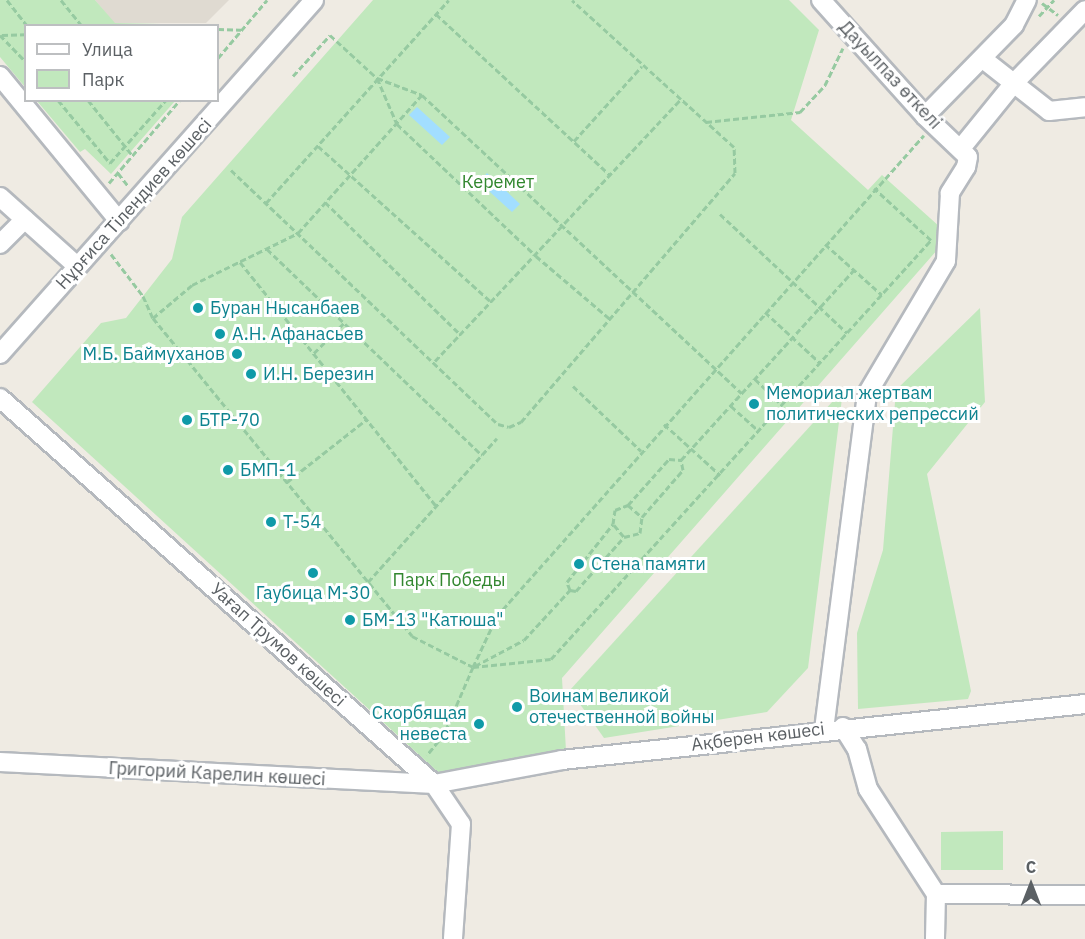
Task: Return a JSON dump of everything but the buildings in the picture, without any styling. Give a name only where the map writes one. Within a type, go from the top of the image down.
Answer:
[{"type":"street","name":"Нұрғиса Тілендиев көшесі","points":[[0,354],[314,0]]},
{"type":"street","name":"Дауылпаз өткелі","points":[[821,0],[929,120],[962,147]]},
{"type":"street","points":[[929,120],[1014,25],[1027,0]]},
{"type":"street","points":[[824,729],[867,394],[946,261],[950,193],[966,167],[968,157],[962,147],[1013,84],[1085,10]]},
{"type":"street","points":[[983,59],[1049,111],[1085,107]]},
{"type":"street","points":[[0,76],[119,221]]},
{"type":"street","points":[[0,197],[77,266]]},
{"type":"street","points":[[0,244],[25,219]]},
{"type":"street","name":"Уағап Трумов көшесі","points":[[0,398],[434,784],[461,824],[453,939]]},
{"type":"street","name":"Ақберен көшесі","points":[[434,784],[562,760],[824,729],[1085,704]]},
{"type":"street","points":[[843,727],[857,749],[868,789],[936,894],[935,939]]},
{"type":"street","name":"Григорий Карелин көшесі","points":[[0,762],[434,784]]},
{"type":"street","points":[[936,894],[1085,895]]},
{"type":"path","points":[[7,0],[25,24]]},
{"type":"path","points":[[61,0],[80,24]]},
{"type":"path","points":[[219,57],[267,0]]},
{"type":"path","points":[[266,203],[449,0]]},
{"type":"path","points":[[231,170],[435,361],[498,424],[509,427],[521,422],[735,173],[734,147],[642,66],[572,0]]},
{"type":"path","points":[[1048,7],[1054,0]]},
{"type":"path","points":[[436,14],[610,176]]},
{"type":"path","points":[[219,29],[241,30]]},
{"type":"path","points":[[705,122],[800,112],[825,85],[850,33]]},
{"type":"path","points":[[0,35],[24,34]]},
{"type":"path","points":[[0,35],[24,60]]},
{"type":"path","points":[[293,76],[330,35],[377,78],[422,95],[565,225],[742,393]]},
{"type":"path","points":[[574,141],[642,66]]},
{"type":"path","points":[[377,78],[397,124],[536,256],[610,319]]},
{"type":"path","points":[[153,318],[192,285],[298,233],[352,176],[422,95]]},
{"type":"path","points":[[435,361],[681,99]]},
{"type":"path","points":[[60,102],[110,163],[164,102]]},
{"type":"path","points":[[90,102],[133,155]]},
{"type":"path","points":[[98,196],[178,102]]},
{"type":"path","points":[[417,768],[444,734],[497,616],[664,424],[792,283],[929,120]]},
{"type":"path","points":[[318,146],[491,302]]},
{"type":"path","points":[[100,241],[143,296],[153,318],[412,636],[473,667],[550,659],[720,475],[931,240],[874,188]]},
{"type":"path","points":[[325,202],[461,334]]},
{"type":"path","points":[[720,214],[847,333]]},
{"type":"path","points":[[825,244],[882,295]]},
{"type":"path","points":[[267,249],[482,455]]},
{"type":"path","points":[[240,262],[437,507]]},
{"type":"path","points":[[681,460],[854,270]]},
{"type":"path","points":[[765,312],[820,363]]},
{"type":"path","points":[[314,353],[344,323]]},
{"type":"path","points":[[755,379],[782,405]]},
{"type":"path","points":[[573,386],[641,451]]},
{"type":"path","points":[[731,406],[759,431]]},
{"type":"path","points":[[287,482],[367,419]]},
{"type":"path","points":[[664,424],[720,475]]},
{"type":"path","points":[[368,582],[497,438]]},
{"type":"path","points":[[570,590],[567,582],[613,524],[615,510],[628,505],[669,459],[681,460]]},
{"type":"path","points":[[570,590],[576,591],[624,537],[640,533],[642,517],[683,470],[681,460]]},
{"type":"path","points":[[628,505],[642,517]]},
{"type":"path","points":[[613,524],[624,537]]},
{"type":"path","points":[[473,667],[524,640],[570,590]]},
{"type":"shaded area","points":[[95,0],[229,0],[206,23],[114,23]]},
{"type":"green space","points":[[0,0],[95,0],[115,23],[162,24],[24,24],[24,86],[0,57]]},
{"type":"green space","name":"Парк Победы","points":[[373,0],[789,0],[819,30],[791,120],[868,190],[882,175],[940,227],[938,249],[562,678],[566,751],[440,774],[32,402],[101,323],[126,318],[172,259],[182,217]]},
{"type":"green space","points":[[38,102],[174,102],[111,174],[85,149],[80,152]]},
{"type":"green space","points":[[980,308],[985,402],[927,474],[971,691],[968,699],[858,709],[857,633],[883,550],[896,390]]},
{"type":"green space","points":[[843,390],[808,668],[767,712],[604,738],[570,690]]},
{"type":"green space","points":[[1003,831],[1003,870],[941,870],[941,832]]},
{"type":"water","points":[[417,107],[450,137],[442,145],[409,115]]},
{"type":"water","points":[[487,173],[520,204],[512,212],[479,182]]},
{"type":"place","name":"Буран Нысанбаев","points":[[198,308]]},
{"type":"place","name":"А.Н. Афанасьев","points":[[220,334]]},
{"type":"place","name":"М.Б. Баймуханов","points":[[237,354]]},
{"type":"place","name":"И.Н. Березин","points":[[251,374]]},
{"type":"place","name":"Мемориал жертвам политических репрессий","points":[[754,404]]},
{"type":"place","name":"БТР-70","points":[[187,420]]},
{"type":"place","name":"БМП-1","points":[[228,470]]},
{"type":"place","name":"Т-54","points":[[271,522]]},
{"type":"place","name":"Стена памяти","points":[[579,564]]},
{"type":"place","name":"Гаубица М-30","points":[[313,573]]},
{"type":"place","name":"БМ-13 \"Катюша\"","points":[[350,620]]},
{"type":"place","name":"Воинам великой отечественной войны","points":[[517,707]]},
{"type":"place","name":"Скорбящая невеста","points":[[479,724]]},
{"type":"park label","name":"Керемет","points":[[498,182]]}]
